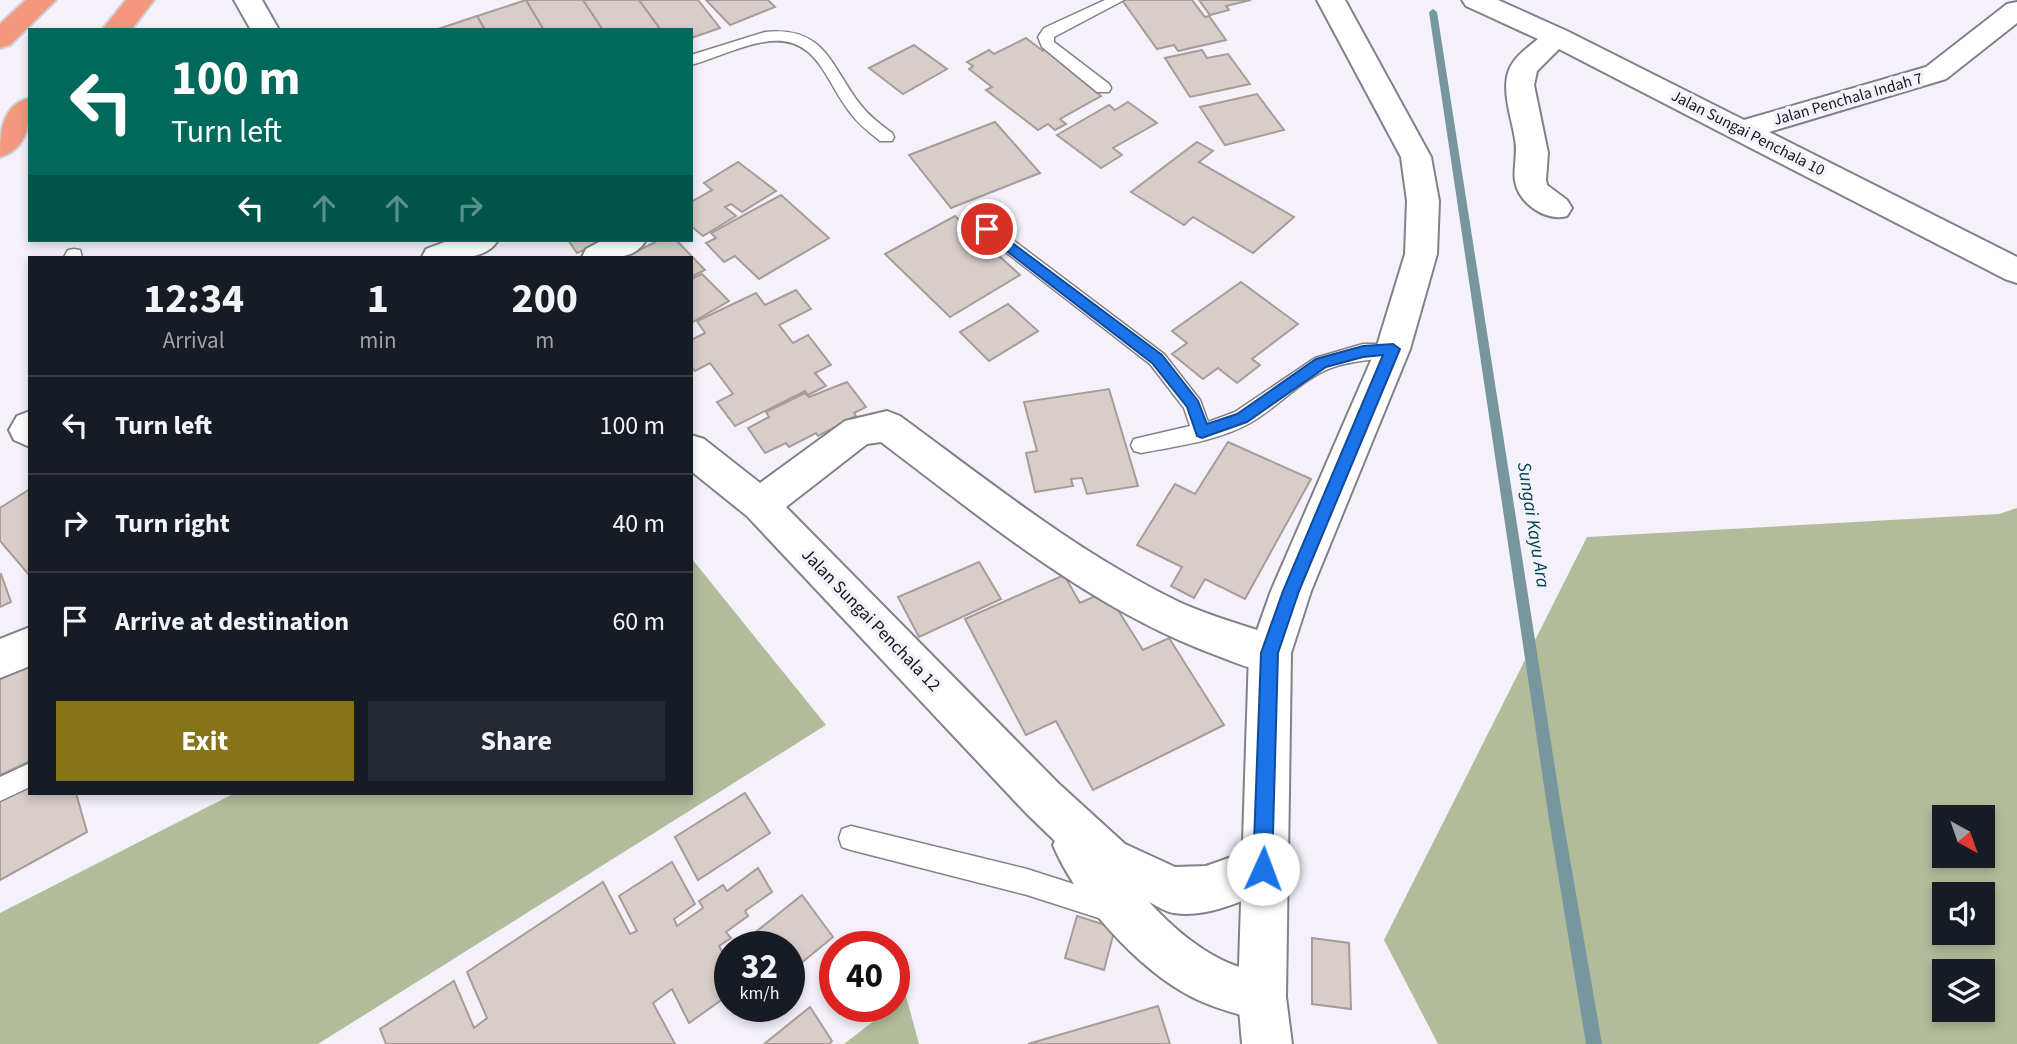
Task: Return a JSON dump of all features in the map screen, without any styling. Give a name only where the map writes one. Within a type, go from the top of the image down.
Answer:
[{"type":"highway","points":[[1,38],[21,0]]},
{"type":"highway","points":[[1,38],[42,0]]},
{"type":"highway","points":[[107,17],[140,0]]},
{"type":"highway","points":[[0,147],[28,110]]},
{"type":"highway","points":[[0,175],[28,141]]},
{"type":"street","points":[[248,0],[264,28]]},
{"type":"street","points":[[1264,1021],[1263,869],[1270,653],[1291,591],[1393,349],[1421,254],[1423,201],[1416,157],[1331,0]]},
{"type":"street","name":"Jalan Sungai Penchala 10","points":[[1476,0],[1558,37],[1742,130],[2011,260]]},
{"type":"street","name":"Jalan Penchala Indah 7","points":[[1742,130],[1936,74],[2017,10]]},
{"type":"street","points":[[1556,208],[1534,191],[1530,180],[1533,153],[1520,85],[1523,70],[1531,59],[1558,37]]},
{"type":"street","points":[[441,256],[476,242]]},
{"type":"street","points":[[483,242],[495,256]]},
{"type":"street","points":[[600,256],[626,242]]},
{"type":"street","points":[[760,505],[858,431],[887,426],[1030,533],[1085,569],[1209,634],[1270,653]]},
{"type":"street","name":"Jalan Sungai Penchala 12","points":[[693,452],[760,505],[1140,897],[1158,947],[1264,1021]]},
{"type":"street","points":[[0,659],[28,647]]},
{"type":"street","points":[[1140,897],[1174,890],[1206,889],[1263,869]]},
{"type":"lane","points":[[1103,88],[1047,44],[1045,37],[1049,31],[1117,0]]},
{"type":"lane","points":[[693,59],[773,36],[796,37],[815,47],[851,104],[865,121],[886,137]]},
{"type":"lane","points":[[987,229],[1157,359],[1193,405],[1202,432]]},
{"type":"lane","points":[[1141,445],[1202,432],[1242,418],[1322,363],[1363,351],[1393,349]]},
{"type":"lane","points":[[0,789],[28,776]]},
{"type":"lane","points":[[852,838],[1027,882],[1140,897]]},
{"type":"green space","points":[[2017,508],[2017,1044],[1438,1044],[1384,940],[1587,537],[1999,514]]},
{"type":"green space","points":[[693,560],[826,725],[318,1044],[0,1044],[0,913],[231,795],[693,795]]},
{"type":"green space","points":[[910,1011],[919,1044],[844,1044],[872,1022],[910,1022]]},
{"type":"building","points":[[526,0],[543,28],[484,28],[477,16]]},
{"type":"building","points":[[526,0],[583,0],[602,28],[543,28]]},
{"type":"building","points":[[583,0],[639,0],[660,28],[602,28]]},
{"type":"building","points":[[639,0],[698,0],[720,28],[693,37],[693,28],[660,28]]},
{"type":"building","points":[[706,0],[768,0],[775,7],[730,25]]},
{"type":"building","points":[[1122,0],[1192,0],[1205,17],[1209,16],[1226,40],[1178,51],[1174,45],[1157,49]]},
{"type":"building","points":[[1199,0],[1251,0],[1226,6],[1229,10],[1210,15]]},
{"type":"building","points":[[477,16],[484,28],[441,28]]},
{"type":"building","points":[[1026,38],[1043,51],[1047,48],[1070,65],[1066,67],[1101,96],[1060,119],[1066,124],[1055,130],[1048,124],[1038,130],[986,90],[992,87],[969,69],[973,66],[967,62],[989,50],[994,54]]},
{"type":"building","points":[[914,45],[947,69],[903,94],[869,68]]},
{"type":"building","points":[[1202,50],[1207,58],[1228,54],[1250,84],[1190,97],[1165,58]]},
{"type":"building","points":[[1257,94],[1284,130],[1225,145],[1200,107]]},
{"type":"building","points":[[1128,102],[1157,123],[1113,148],[1122,155],[1101,168],[1057,135],[1109,105],[1115,110]]},
{"type":"building","points":[[995,122],[1040,173],[951,208],[909,155]]},
{"type":"building","points":[[1197,142],[1213,151],[1199,162],[1294,217],[1253,253],[1193,217],[1184,225],[1131,192]]},
{"type":"building","points":[[738,162],[776,191],[742,212],[731,204],[725,207],[736,216],[703,236],[693,228],[693,201],[712,190],[704,183]]},
{"type":"building","points":[[781,195],[829,238],[759,279],[735,256],[724,262],[706,243],[716,238],[711,233]]},
{"type":"building","points":[[955,216],[1020,275],[950,317],[885,254]]},
{"type":"building","points":[[569,242],[604,242],[577,253]]},
{"type":"building","points":[[655,242],[678,242],[691,256],[628,256]]},
{"type":"building","points":[[693,258],[705,270],[693,276]]},
{"type":"building","points":[[702,274],[729,301],[693,322],[693,278]]},
{"type":"building","points":[[1241,282],[1298,324],[1252,359],[1260,365],[1237,383],[1218,368],[1203,379],[1172,354],[1187,343],[1172,331]]},
{"type":"building","points":[[796,290],[811,309],[779,325],[793,343],[808,335],[831,365],[815,373],[826,386],[808,395],[805,391],[735,426],[717,402],[733,394],[710,363],[695,371],[693,368],[693,339],[705,333],[697,321],[756,293],[765,305]]},
{"type":"building","points":[[1008,304],[1038,331],[989,361],[960,332]]},
{"type":"building","points":[[847,382],[866,407],[854,413],[856,416],[818,436],[816,433],[789,447],[786,443],[765,453],[748,428],[769,417],[766,412],[805,393],[809,397]]},
{"type":"building","points":[[1109,389],[1138,486],[1087,494],[1082,478],[1071,479],[1073,486],[1035,492],[1026,453],[1037,451],[1024,402]]},
{"type":"building","points":[[1228,442],[1311,479],[1245,599],[1205,579],[1194,598],[1171,586],[1182,567],[1137,545],[1175,484],[1195,494]]},
{"type":"building","points":[[28,490],[28,574],[0,541],[0,508]]},
{"type":"building","points":[[979,562],[1001,599],[919,637],[898,597]]},
{"type":"building","points":[[0,575],[11,602],[0,607]]},
{"type":"building","points":[[1064,575],[1080,603],[1106,591],[1143,650],[1169,638],[1224,725],[1093,790],[1056,721],[1026,735],[965,619]]},
{"type":"building","points":[[28,666],[28,762],[0,775],[0,679]]},
{"type":"building","points":[[28,783],[28,795],[77,795],[87,832],[0,880],[0,798]]},
{"type":"building","points":[[745,793],[770,833],[698,880],[675,837]]},
{"type":"building","points":[[672,862],[695,904],[674,919],[677,926],[703,908],[699,901],[723,885],[727,891],[758,868],[772,892],[745,911],[748,916],[727,931],[714,931],[714,1005],[689,1023],[672,989],[653,1003],[675,1044],[386,1044],[380,1029],[454,981],[474,1028],[487,1018],[467,972],[603,882],[630,934],[637,931],[619,896]]},
{"type":"building","points":[[802,895],[829,931],[819,931],[819,948],[805,960],[805,931],[757,931]]},
{"type":"building","points":[[1077,916],[1115,928],[1104,970],[1065,958]]},
{"type":"building","points":[[1312,938],[1349,943],[1351,1009],[1312,1004]]},
{"type":"building","points":[[1158,1006],[1170,1044],[1028,1044]]},
{"type":"building","points":[[810,1007],[832,1041],[829,1044],[764,1044],[791,1022],[805,1022],[805,1011]]},
{"type":"waterway","name":"Sungai Kayu Ara","points":[[1433,12],[1555,813],[1594,1044]]},
{"type":"route","points":[[987,229],[1157,359],[1193,405],[1200,419],[1202,432],[1242,418],[1322,363],[1363,351],[1393,349],[1291,591],[1270,653],[1263,869]]}]
